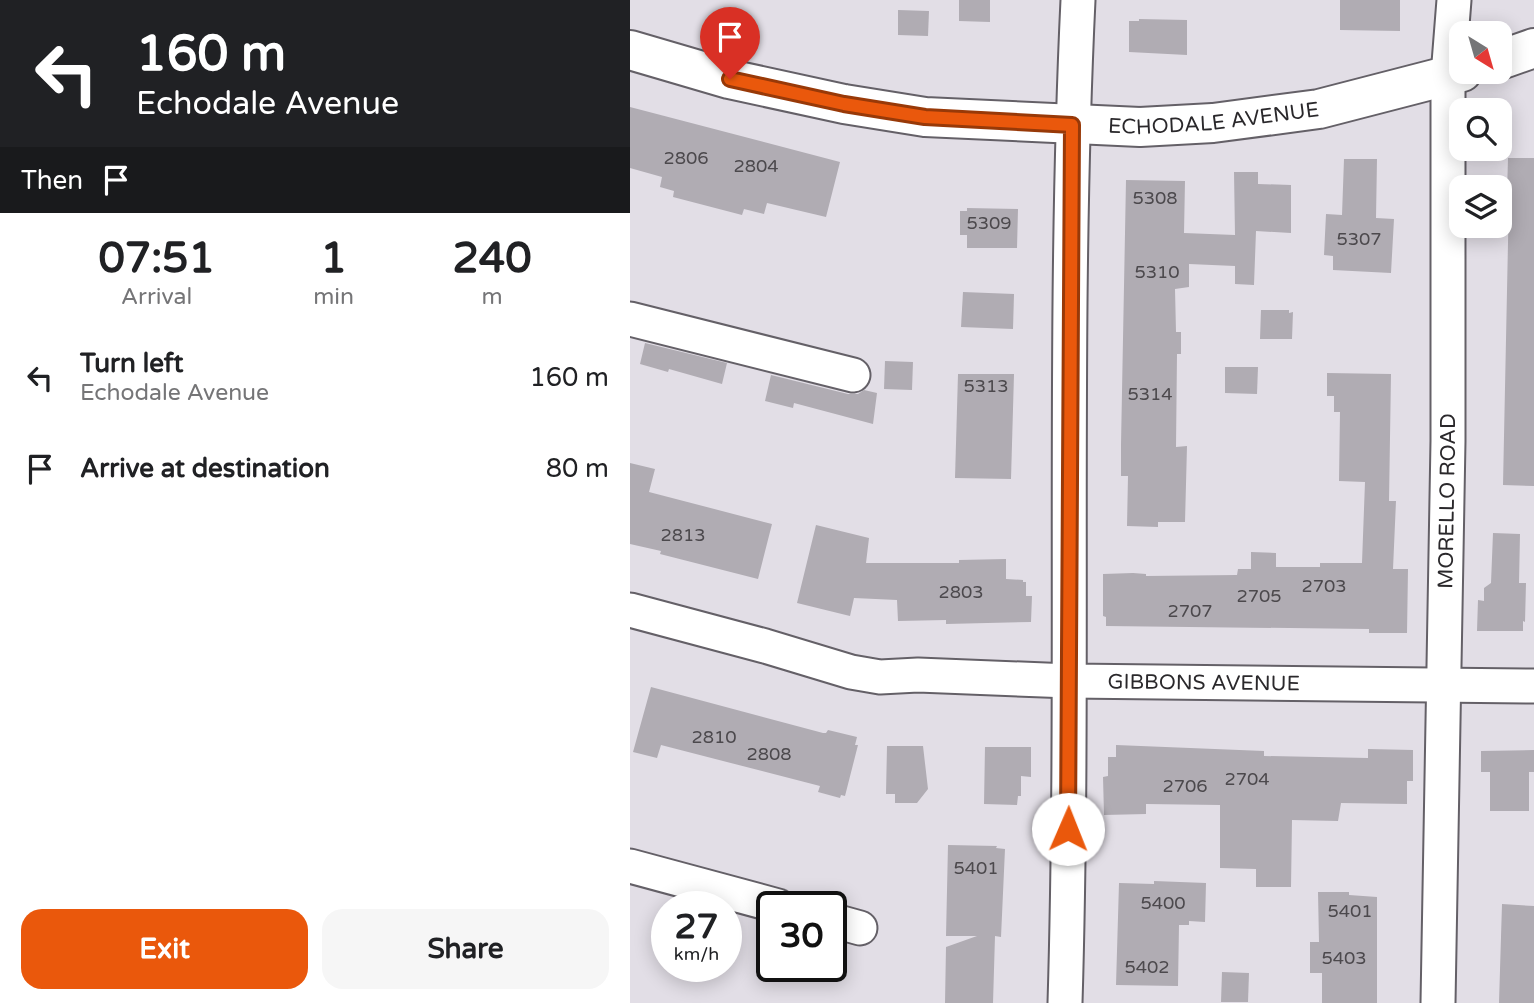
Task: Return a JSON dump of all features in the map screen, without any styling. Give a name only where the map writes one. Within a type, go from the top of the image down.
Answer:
[{"type":"main road","points":[[1512,56],[1534,48]]},
{"type":"main road","name":"ECHODALE AVENUE","points":[[630,50],[730,79],[844,104],[925,117],[1072,125],[1140,127],[1213,123],[1319,109],[1449,76]]},
{"type":"street","points":[[1065,1003],[1070,681],[1072,125],[1078,0]]},
{"type":"street","name":"MORELLO ROAD","points":[[1454,0],[1454,21]]},
{"type":"street","name":"MORELLO ROAD","points":[[1438,1003],[1455,84]]},
{"type":"street","points":[[630,319],[853,375]]},
{"type":"street","name":"GIBBONS AVENUE","points":[[630,610],[851,672],[880,677],[918,675],[1070,681],[1534,686]]},
{"type":"street","points":[[630,866],[756,900]]},
{"type":"building","points":[[959,0],[990,0],[990,22],[959,21]]},
{"type":"building","points":[[1340,0],[1400,0],[1400,31],[1340,30]]},
{"type":"building","points":[[898,10],[929,11],[928,36],[898,35]]},
{"type":"building","points":[[1187,20],[1187,55],[1129,52],[1129,21]]},
{"type":"building","points":[[630,107],[840,162],[826,217],[767,203],[764,214],[744,209],[742,215],[673,197],[674,191],[660,187],[662,177],[630,168]]},
{"type":"building","points":[[1512,158],[1534,158],[1534,486],[1503,485],[1508,238],[1512,238],[1512,175],[1508,175],[1508,161],[1512,161]]},
{"type":"building","points":[[1344,159],[1377,159],[1376,218],[1394,219],[1391,273],[1333,270],[1333,256],[1324,255],[1326,214],[1342,215]]},
{"type":"building","points":[[1234,172],[1258,172],[1258,184],[1291,185],[1291,233],[1256,231],[1254,285],[1235,284],[1235,266],[1189,264],[1189,287],[1175,289],[1176,332],[1181,332],[1181,354],[1177,354],[1176,447],[1187,446],[1185,522],[1158,522],[1158,527],[1127,526],[1128,476],[1121,476],[1126,180],[1185,181],[1184,233],[1235,235]]},
{"type":"building","points":[[967,208],[1018,209],[1017,248],[967,248],[967,235],[960,235],[960,211],[967,211]]},
{"type":"building","points":[[963,292],[1014,294],[1013,329],[961,327]]},
{"type":"building","points":[[1261,310],[1293,312],[1292,339],[1260,339]]},
{"type":"building","points":[[645,343],[727,363],[722,384],[640,364]]},
{"type":"building","points":[[885,361],[913,362],[912,390],[884,389]]},
{"type":"building","points":[[1225,367],[1258,367],[1257,394],[1225,393]]},
{"type":"building","points":[[1327,373],[1391,374],[1389,501],[1396,501],[1393,569],[1408,569],[1407,633],[1369,633],[1369,629],[1106,626],[1106,617],[1103,616],[1103,574],[1237,575],[1238,569],[1251,569],[1251,552],[1276,553],[1276,567],[1362,563],[1365,482],[1339,481],[1340,412],[1334,412],[1334,396],[1327,396]]},
{"type":"building","points":[[958,374],[1014,374],[1011,479],[955,478]]},
{"type":"building","points":[[771,375],[848,394],[858,394],[864,390],[877,393],[873,424],[794,403],[793,408],[765,401]]},
{"type":"building","points":[[630,463],[655,469],[649,492],[772,524],[758,579],[630,544]]},
{"type":"building","points":[[816,525],[869,538],[866,563],[959,563],[959,560],[1006,559],[1006,579],[1023,580],[1026,582],[1026,596],[1032,596],[1031,622],[946,624],[946,620],[898,621],[897,600],[854,598],[850,616],[797,603]]},
{"type":"building","points":[[1493,533],[1520,534],[1519,583],[1526,583],[1523,631],[1477,631],[1478,600],[1484,601],[1484,588],[1491,583]]},
{"type":"building","points":[[651,687],[823,733],[828,730],[857,737],[855,745],[858,745],[845,796],[841,795],[840,798],[818,792],[820,786],[661,745],[657,758],[633,752]]},
{"type":"building","points":[[1116,745],[1264,751],[1264,756],[1368,758],[1368,749],[1413,750],[1413,781],[1407,781],[1407,804],[1341,803],[1338,821],[1292,820],[1291,887],[1256,887],[1256,869],[1220,868],[1220,805],[1146,804],[1146,814],[1104,815],[1103,777],[1108,776],[1108,757],[1116,757]]},
{"type":"building","points":[[887,746],[923,746],[928,789],[917,803],[895,803],[895,794],[886,794]]},
{"type":"building","points":[[985,747],[1031,747],[1031,777],[1021,776],[1021,796],[1018,796],[1017,805],[984,804]]},
{"type":"building","points":[[1534,750],[1534,772],[1529,772],[1529,811],[1490,811],[1490,772],[1481,772],[1481,751]]},
{"type":"building","points":[[948,845],[997,846],[996,848],[1005,849],[1001,937],[995,936],[993,1003],[945,1003],[946,947],[977,936],[946,936]]},
{"type":"building","points":[[1154,881],[1206,883],[1205,922],[1189,921],[1189,925],[1179,925],[1178,986],[1116,985],[1119,883],[1154,884]]},
{"type":"building","points":[[1318,892],[1349,892],[1349,895],[1377,897],[1377,1003],[1322,1003],[1322,973],[1310,973],[1310,942],[1319,942]]},
{"type":"building","points":[[1502,904],[1534,906],[1534,1003],[1499,1003]]},
{"type":"building","points":[[1222,972],[1249,973],[1248,1002],[1221,1002]]},
{"type":"route","points":[[730,79],[844,104],[925,117],[1072,125],[1068,829]]}]
